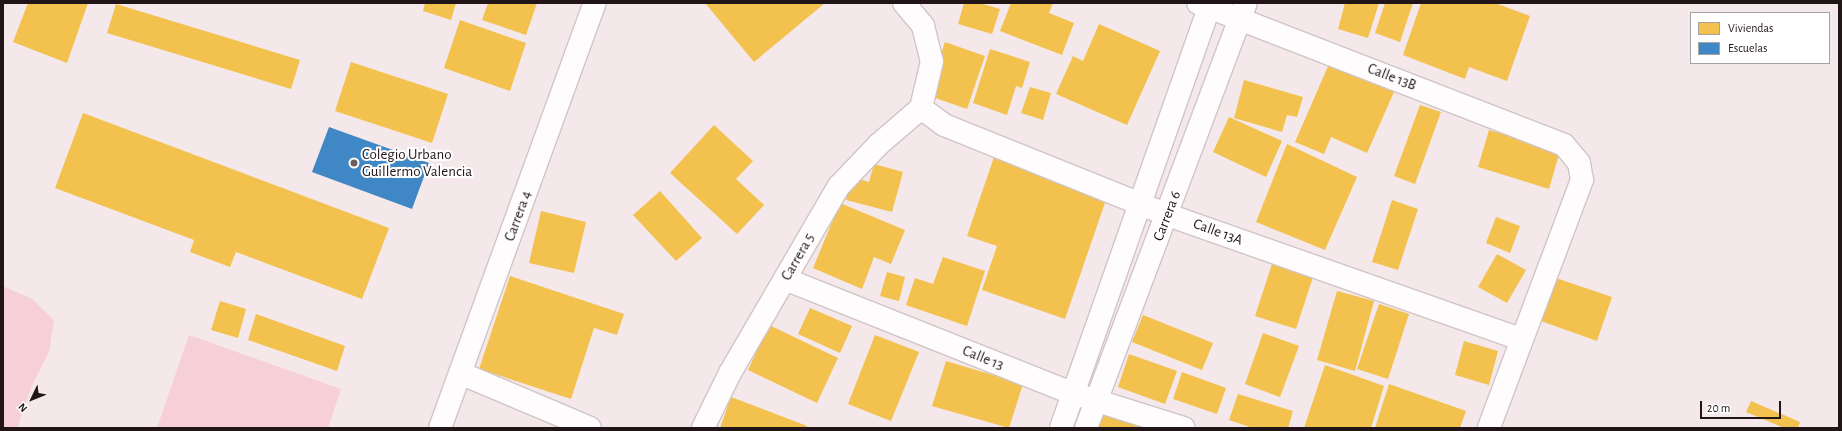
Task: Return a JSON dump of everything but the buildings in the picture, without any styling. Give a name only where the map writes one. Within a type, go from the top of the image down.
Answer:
[{"type":"street","name":"Carrera 4","points":[[440,428],[595,3]]},
{"type":"street","points":[[904,3],[923,26],[932,61],[922,108]]},
{"type":"street","name":"Calle 13B","points":[[1206,4],[1244,10],[1564,144],[1579,163],[1582,180],[1522,340]]},
{"type":"street","name":"Carrera 6","points":[[1061,428],[1206,4]]},
{"type":"street","name":"Carrera 6","points":[[1086,428],[1095,400],[1168,215],[1244,10]]},
{"type":"street","name":"Calle 13A","points":[[922,108],[944,125],[1168,215],[1522,340]]},
{"type":"street","name":"Carrera 5","points":[[703,428],[730,373],[839,186],[878,145],[922,108]]},
{"type":"street","name":"Calle 13","points":[[785,279],[1072,393],[1184,428]]},
{"type":"street","points":[[1489,428],[1522,340]]},
{"type":"street","points":[[460,374],[590,428]]},
{"type":"shaded area","points":[[3,286],[32,299],[54,320],[49,352],[33,383],[17,428],[3,428]]},
{"type":"shaded area","points":[[189,335],[341,389],[328,428],[157,428]]},
{"type":"place","name":"Colegio Urbano Guillermo Valencia","points":[[354,163]]}]
